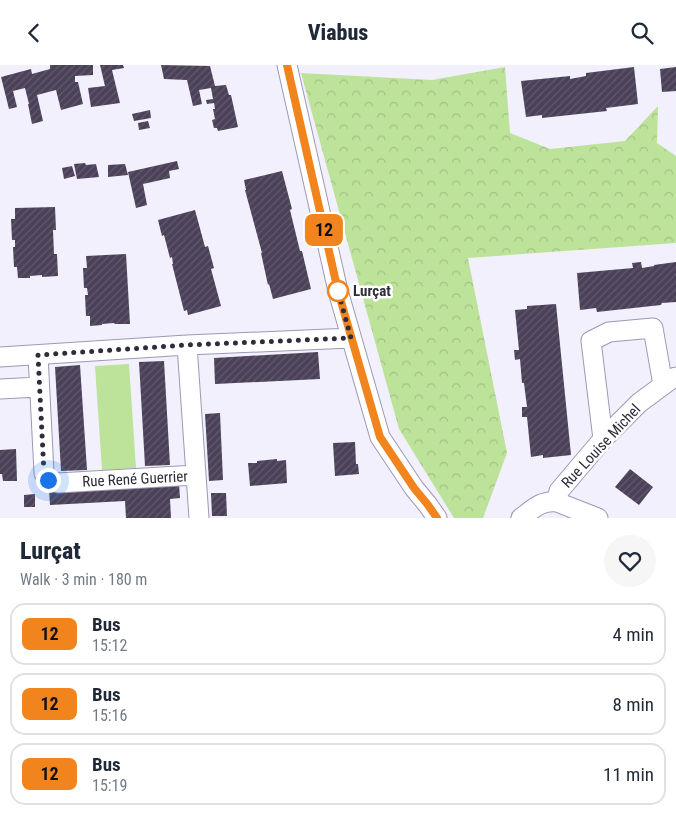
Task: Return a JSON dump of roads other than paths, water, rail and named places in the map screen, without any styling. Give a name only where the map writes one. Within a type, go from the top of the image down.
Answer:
[{"type":"street","points":[[286,65],[336,280],[380,437],[414,488],[437,518]]},
{"type":"street","points":[[603,439],[591,341],[609,332],[653,328],[669,381]]},
{"type":"street","points":[[0,357],[187,345],[351,338]]},
{"type":"street","points":[[187,345],[199,518]]},
{"type":"street","name":"Rue René Guerrier","points":[[38,355],[44,473],[48,480],[58,483],[196,475]]},
{"type":"street","name":"Rue Louise Michel","points":[[557,502],[559,491],[603,439],[639,403],[669,381]]},
{"type":"street","points":[[0,389],[39,387]]},
{"type":"street","name":"Rue Louise Michel","points":[[521,518],[544,502],[557,502],[598,518]]},
{"type":"place","name":"Lurçat","points":[[338,291]]}]
